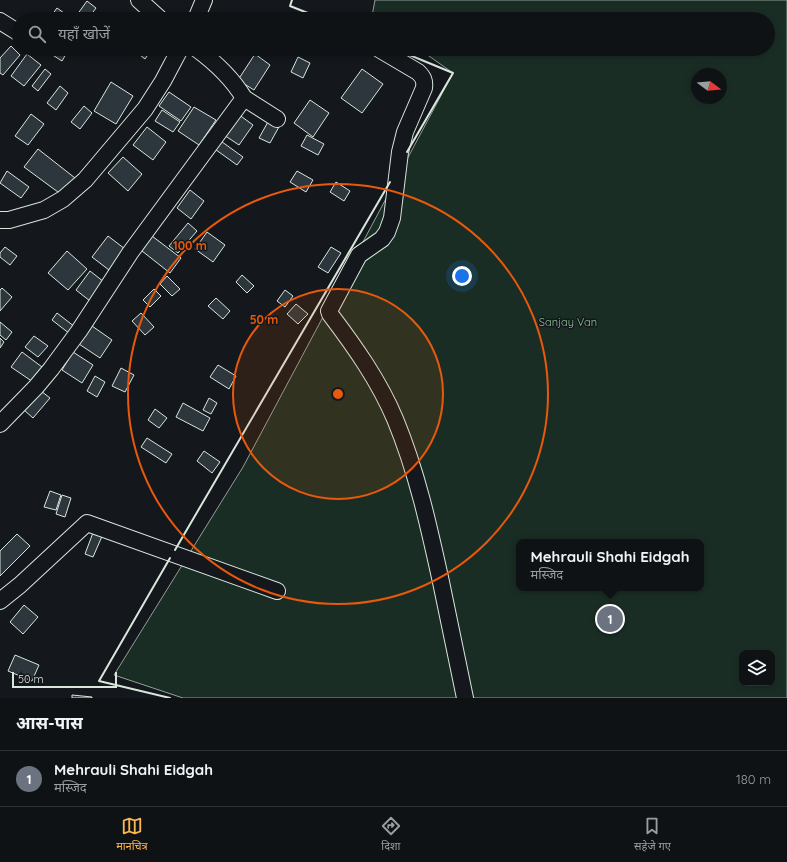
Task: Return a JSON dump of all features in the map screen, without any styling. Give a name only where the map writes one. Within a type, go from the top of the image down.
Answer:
[{"type":"street","points":[[139,0],[152,12]]},
{"type":"street","points":[[199,12],[204,0]]},
{"type":"street","points":[[0,21],[12,29]]},
{"type":"street","points":[[0,220],[9,220],[44,210],[63,199],[85,180],[145,109],[163,81],[176,56]]},
{"type":"street","points":[[206,56],[225,72],[244,98],[276,119]]},
{"type":"street","points":[[391,56],[418,72],[423,77],[425,83],[424,88],[405,132],[400,152],[390,225],[382,239],[359,255],[329,311],[375,380],[394,418],[408,454],[428,525],[465,698]]},
{"type":"street","points":[[0,424],[36,387],[51,369],[79,331],[130,253],[244,98]]},
{"type":"street","points":[[0,601],[20,585],[87,523],[277,591]]},
{"type":"green space","name":"Sanjay Van","points":[[375,0],[787,0],[787,698],[183,698],[114,675],[243,467],[453,73],[429,56],[775,56],[775,12],[373,12]]},
{"type":"building","points":[[87,1],[96,8],[93,12],[79,12]]},
{"type":"building","points":[[57,8],[63,12],[54,12]]},
{"type":"building","points":[[11,46],[12,56],[19,56],[3,75],[0,73],[0,58]]},
{"type":"building","points":[[26,56],[30,56],[41,65],[24,86],[11,76]]},
{"type":"building","points":[[54,56],[65,56],[62,61]]},
{"type":"building","points":[[254,56],[258,56],[270,65],[254,90],[238,80]]},
{"type":"building","points":[[298,57],[310,63],[303,78],[291,72]]},
{"type":"building","points":[[45,69],[51,74],[38,91],[32,86]]},
{"type":"building","points":[[362,69],[383,84],[362,113],[341,98]]},
{"type":"building","points":[[111,82],[133,96],[116,124],[94,111]]},
{"type":"building","points":[[60,86],[68,93],[56,110],[47,103]]},
{"type":"building","points":[[169,92],[191,107],[181,121],[159,106]]},
{"type":"building","points":[[310,100],[329,113],[313,137],[294,123]]},
{"type":"building","points":[[84,106],[92,113],[80,129],[71,122]]},
{"type":"building","points":[[194,107],[216,120],[199,145],[178,131]]},
{"type":"building","points":[[162,110],[180,122],[173,132],[155,121]]},
{"type":"building","points":[[31,114],[44,124],[28,145],[15,136]]},
{"type":"building","points":[[238,114],[253,125],[239,145],[224,135]]},
{"type":"building","points":[[269,120],[280,125],[270,143],[259,138]]},
{"type":"building","points":[[147,127],[166,142],[153,160],[133,145]]},
{"type":"building","points":[[307,135],[324,144],[318,155],[301,146]]},
{"type":"building","points":[[218,139],[243,157],[237,165],[212,147]]},
{"type":"building","points":[[38,149],[75,178],[62,195],[24,167]]},
{"type":"building","points":[[123,157],[142,174],[128,191],[108,173]]},
{"type":"building","points":[[7,171],[29,187],[21,198],[0,183]]},
{"type":"building","points":[[297,171],[313,180],[306,192],[290,182]]},
{"type":"building","points":[[336,182],[350,191],[344,201],[330,192]]},
{"type":"building","points":[[190,190],[204,201],[191,219],[177,208]]},
{"type":"building","points":[[188,223],[197,231],[178,253],[169,246]]},
{"type":"building","points":[[207,232],[225,245],[213,262],[195,249]]},
{"type":"building","points":[[148,233],[181,258],[170,273],[137,247]]},
{"type":"building","points":[[108,236],[125,249],[109,270],[92,257]]},
{"type":"building","points":[[5,247],[17,256],[10,265],[0,257],[0,253]]},
{"type":"building","points":[[331,247],[341,253],[328,273],[318,267]]},
{"type":"building","points":[[67,251],[87,269],[68,290],[48,273]]},
{"type":"building","points":[[90,271],[104,282],[90,301],[76,290]]},
{"type":"building","points":[[242,275],[254,286],[247,293],[236,282]]},
{"type":"building","points":[[167,276],[180,289],[172,296],[160,284]]},
{"type":"building","points":[[2,288],[12,297],[0,311],[0,290]]},
{"type":"building","points":[[154,289],[161,296],[150,307],[143,300]]},
{"type":"building","points":[[285,290],[293,296],[285,307],[277,301]]},
{"type":"building","points":[[216,298],[230,311],[223,319],[208,306]]},
{"type":"building","points":[[296,304],[308,314],[298,324],[287,314]]},
{"type":"building","points":[[57,313],[75,327],[70,334],[52,320]]},
{"type":"building","points":[[141,313],[154,327],[145,335],[132,321]]},
{"type":"building","points":[[0,322],[12,332],[6,340],[0,335]]},
{"type":"building","points":[[92,326],[112,340],[100,358],[79,344]]},
{"type":"building","points":[[34,336],[48,346],[38,357],[25,347]]},
{"type":"building","points":[[0,338],[4,342],[0,348]]},
{"type":"building","points":[[22,352],[46,370],[36,384],[11,367]]},
{"type":"building","points":[[73,352],[93,365],[82,383],[62,370]]},
{"type":"building","points":[[218,365],[236,376],[229,389],[210,377]]},
{"type":"building","points":[[121,368],[134,375],[125,392],[112,386]]},
{"type":"building","points":[[95,376],[105,382],[97,397],[87,391]]},
{"type":"building","points":[[41,391],[50,398],[33,418],[24,410]]},
{"type":"building","points":[[209,398],[217,403],[211,414],[203,410]]},
{"type":"building","points":[[183,403],[210,418],[203,431],[176,417]]},
{"type":"building","points":[[155,409],[167,418],[159,428],[148,420]]},
{"type":"building","points":[[147,438],[172,454],[166,463],[141,447]]},
{"type":"building","points":[[204,451],[220,462],[212,473],[197,461]]},
{"type":"building","points":[[50,491],[61,495],[56,510],[44,507]]},
{"type":"building","points":[[62,495],[71,498],[65,517],[56,514]]},
{"type":"building","points":[[94,530],[103,534],[93,557],[85,554]]},
{"type":"building","points":[[17,534],[30,546],[0,576],[0,551]]},
{"type":"building","points":[[24,605],[38,617],[23,634],[10,622]]},
{"type":"building","points":[[15,655],[39,665],[32,681],[8,671]]},
{"type":"building","points":[[72,695],[92,697],[92,698],[72,698]]},
{"type":"wall","points":[[292,0],[290,6],[305,12]]},
{"type":"wall","points":[[407,152],[453,73],[412,56]]},
{"type":"wall","points":[[175,550],[390,182]]},
{"type":"wall","points":[[170,558],[99,681],[170,698]]},
{"type":"place","name":"Mehrauli Shahi Eidgah","points":[[610,619]]}]
